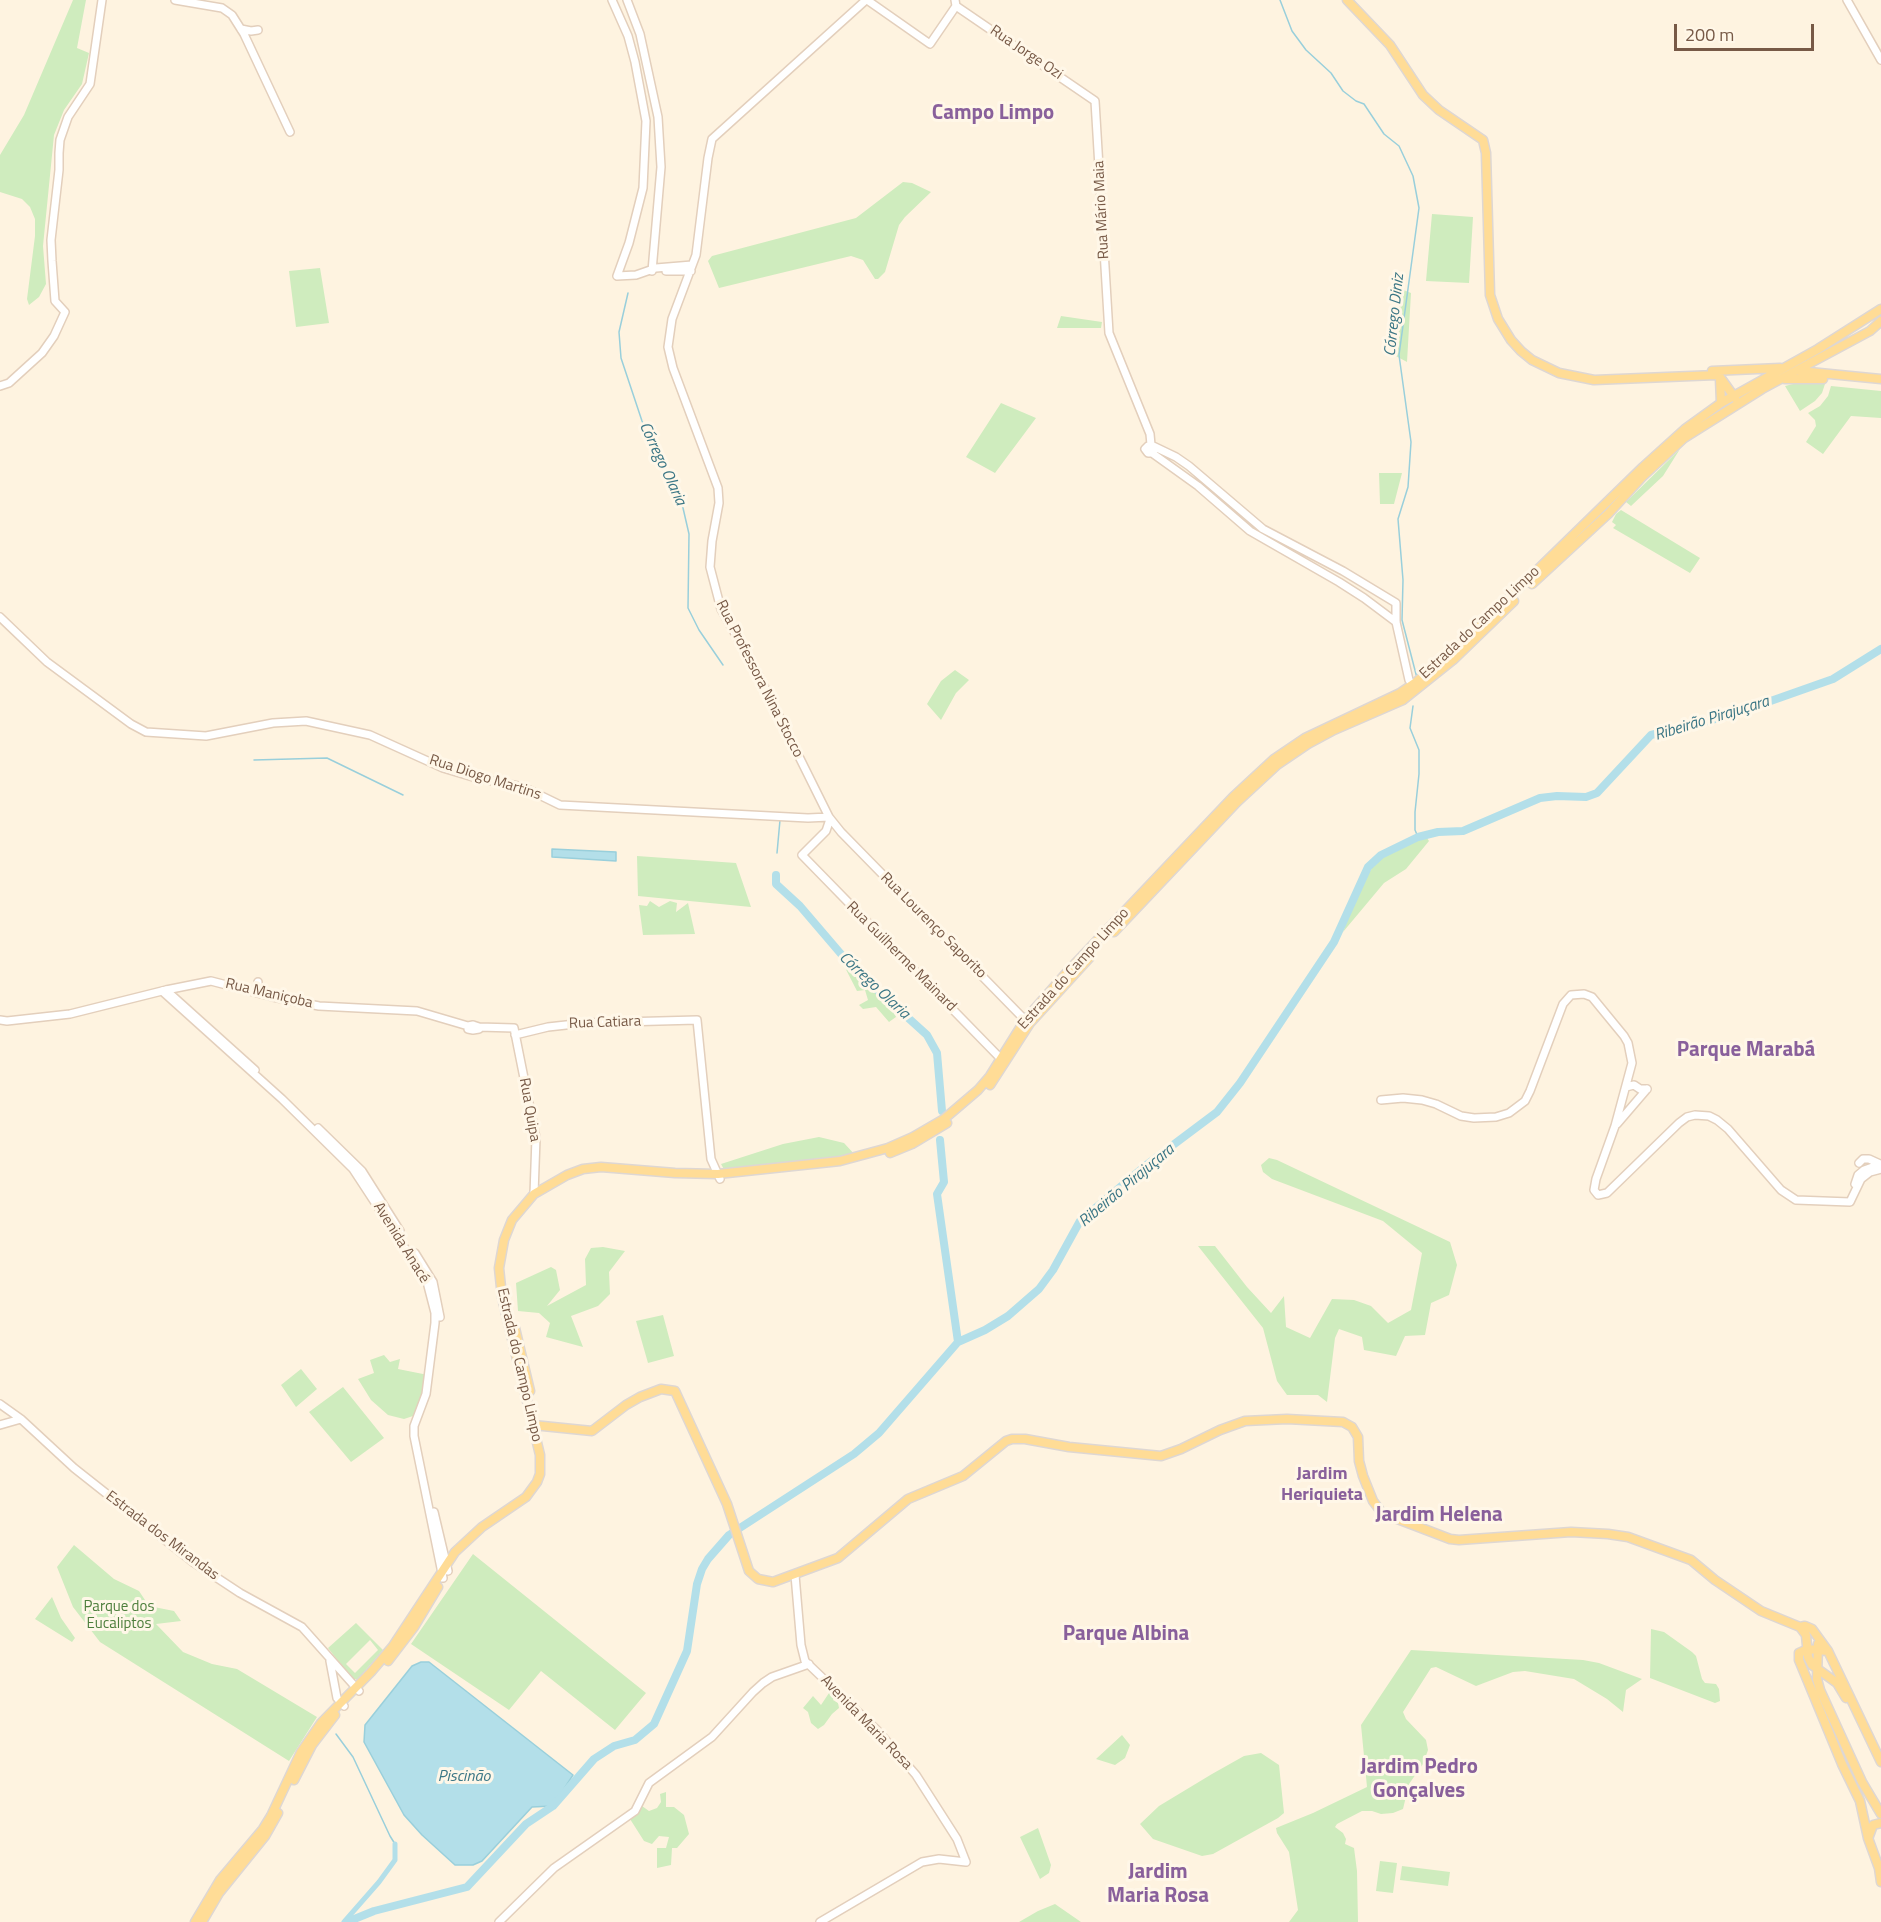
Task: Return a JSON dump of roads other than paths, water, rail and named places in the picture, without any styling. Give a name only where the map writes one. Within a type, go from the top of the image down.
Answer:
[{"type":"main road","name":"Estrada do Campo Limpo","points":[[1347,0],[1390,45],[1423,95],[1439,110],[1476,134],[1485,144],[1490,295],[1493,309],[1511,340],[1532,360],[1559,373],[1583,378],[1616,380],[1712,374],[1720,377]]},
{"type":"main road","name":"Estrada do Campo Limpo","points":[[536,1425],[504,1270],[508,1243],[523,1214],[536,1199],[560,1182],[589,1173],[603,1172],[649,1177],[719,1176],[837,1167],[884,1156],[932,1133],[979,1097],[1045,1005],[1259,780],[1308,744],[1403,700],[1677,436],[1721,403],[1762,389],[1816,362],[1870,331],[1878,316]]},
{"type":"main road","points":[[1784,368],[1878,316]]},
{"type":"main road","points":[[1816,362],[1816,368],[1821,374]]},
{"type":"main road","name":"Estrada do Campo Limpo","points":[[1583,378],[1765,373],[1784,368],[1881,382]]},
{"type":"main road","name":"Estrada do Campo Limpo","points":[[195,1922],[213,1889],[271,1816],[305,1745],[324,1720],[405,1641],[445,1571],[484,1532],[526,1503],[538,1490],[546,1465],[502,1297],[499,1268],[508,1230],[518,1211],[534,1194],[551,1182],[583,1169],[601,1167],[719,1176],[856,1158],[876,1153],[905,1141],[951,1114],[978,1090],[1003,1061],[1025,1020],[1069,970],[1233,797],[1274,759],[1321,729],[1414,688],[1453,660],[1608,514],[1674,446],[1736,399],[1765,373]]},
{"type":"main road","points":[[1762,389],[1766,384],[1765,373]]},
{"type":"main road","points":[[1720,377],[1736,399]]},
{"type":"main road","points":[[1720,377],[1721,403]]},
{"type":"main road","points":[[1779,380],[1881,382]]},
{"type":"main road","points":[[1608,514],[1613,496]]},
{"type":"main road","points":[[837,1167],[851,1163],[856,1158]]},
{"type":"main road","points":[[536,1425],[592,1431],[640,1397],[662,1389],[672,1389],[680,1400],[734,1524],[749,1571],[758,1579],[773,1582],[838,1558],[908,1499],[963,1476],[1006,1441],[1012,1439],[1161,1456],[1238,1423],[1258,1419],[1343,1422],[1352,1427],[1358,1437],[1359,1461],[1373,1501],[1380,1512],[1450,1539],[1459,1540],[1571,1532],[1608,1534],[1628,1538],[1691,1560],[1752,1607],[1800,1627],[1808,1627],[1816,1635],[1881,1762]]},
{"type":"main road","points":[[1800,1627],[1806,1635],[1809,1661],[1817,1670],[1841,1684]]},
{"type":"main road","points":[[1824,1650],[1808,1649],[1799,1653],[1800,1664],[1860,1801],[1881,1882]]},
{"type":"main road","points":[[1824,1650],[1817,1670],[1818,1684],[1862,1782],[1881,1814]]},
{"type":"main road","points":[[1822,1695],[1825,1683],[1841,1684]]},
{"type":"main road","name":"Estrada do Campo Limpo","points":[[202,1922],[219,1893],[272,1826],[308,1753],[342,1704]]},
{"type":"main road","points":[[1868,1838],[1873,1825],[1881,1823]]},
{"type":"street","points":[[0,386],[9,382],[42,353],[54,336],[65,312],[55,301],[51,240],[60,140],[68,117],[90,84],[102,0]]},
{"type":"street","points":[[175,0],[225,10],[231,15],[241,29],[290,132]]},
{"type":"street","points":[[612,0],[628,36],[646,121],[643,188],[630,243],[617,276],[691,268]]},
{"type":"street","points":[[627,0],[640,34],[658,117],[661,167],[652,271]]},
{"type":"street","points":[[866,0],[930,44],[955,3]]},
{"type":"street","name":"Rua Professora Nina Stocco","points":[[830,818],[757,672],[721,609],[711,576],[710,559],[718,509],[718,488],[673,368],[668,347],[672,320],[696,255],[712,139],[866,0]]},
{"type":"street","points":[[1847,0],[1881,60]]},
{"type":"street","name":"Rua Jorge Ozi","points":[[955,3],[1095,101]]},
{"type":"street","points":[[241,29],[258,30]]},
{"type":"street","points":[[641,89],[652,88]]},
{"type":"street","name":"Rua Mário Maia","points":[[1095,101],[1109,333],[1150,434],[1152,448]]},
{"type":"street","points":[[1152,448],[1160,459],[1198,486],[1250,531],[1352,590],[1396,622]]},
{"type":"street","points":[[1152,448],[1176,457],[1189,466],[1263,529],[1343,571],[1396,603],[1396,622],[1409,680],[1414,688]]},
{"type":"street","points":[[1154,466],[1160,459]]},
{"type":"street","name":"Rua Diogo Martins","points":[[0,617],[47,662],[131,724],[146,732],[206,736],[273,723],[306,721],[379,737],[442,768],[523,787],[557,804],[830,818]]},
{"type":"street","points":[[830,818],[826,831],[842,832]]},
{"type":"street","name":"Rua Lourenço Saporito","points":[[830,818],[1025,1020]]},
{"type":"street","name":"Rua Guilherme Mainard","points":[[826,831],[802,855],[1003,1061]]},
{"type":"street","name":"Rua Maniçoba","points":[[0,1020],[7,1022],[70,1014],[211,981],[289,1001],[319,1006],[406,1009],[424,1012],[468,1026],[514,1031]]},
{"type":"street","points":[[251,991],[258,989],[258,982]]},
{"type":"street","name":"Avenida Anacé","points":[[164,991],[354,1161],[427,1272],[436,1292],[440,1325],[430,1391],[417,1426],[418,1444],[445,1571]]},
{"type":"street","points":[[1381,1100],[1403,1098],[1422,1100],[1461,1116],[1474,1118],[1496,1118],[1509,1113],[1525,1101],[1563,1004],[1571,995],[1577,993],[1592,998],[1615,1023],[1628,1043],[1632,1063],[1631,1071],[1637,1089],[1629,1109],[1615,1126]]},
{"type":"street","name":"Rua Catiara","points":[[514,1031],[584,1023],[697,1020],[711,1160],[719,1176]]},
{"type":"street","name":"Rua Quipa","points":[[514,1031],[536,1137],[534,1194]]},
{"type":"street","points":[[1637,1089],[1620,1104],[1615,1126],[1594,1186],[1598,1195],[1607,1192],[1679,1123],[1687,1117],[1703,1115],[1717,1120],[1728,1129],[1788,1196],[1805,1201],[1850,1202],[1865,1175],[1880,1167]]},
{"type":"street","points":[[1620,1104],[1623,1108],[1629,1109]]},
{"type":"street","points":[[1859,1163],[1863,1159],[1869,1159],[1880,1167]]},
{"type":"street","points":[[1855,1190],[1856,1180],[1861,1172],[1880,1167]]},
{"type":"street","name":"Estrada dos Mirandas","points":[[0,1404],[21,1419],[74,1468],[178,1552],[240,1593],[295,1622],[317,1642],[357,1689]]},
{"type":"street","points":[[0,1425],[21,1419]]},
{"type":"street","name":"Avenida Maria Rosa","points":[[795,1575],[803,1655],[809,1664],[877,1730],[916,1775],[952,1830],[966,1862],[939,1859],[922,1862],[820,1922]]},
{"type":"street","points":[[330,1658],[337,1698],[342,1704]]},
{"type":"street","points":[[499,1922],[565,1860],[635,1811],[649,1783],[712,1737],[763,1683],[772,1677],[809,1664]]},
{"type":"water","points":[[552,849],[616,852],[616,861],[552,857]]},
{"type":"water","name":"Piscinão","points":[[421,1662],[429,1662],[573,1775],[553,1806],[532,1807],[482,1861],[473,1865],[455,1865],[404,1815],[364,1742],[365,1725],[412,1666]]},
{"type":"waterway","name":"Córrego Diniz","points":[[1280,0],[1292,31],[1306,50],[1331,73],[1343,91],[1364,104],[1384,134],[1399,146],[1413,176],[1419,208],[1399,355],[1411,442],[1408,487],[1398,519],[1403,580],[1402,620],[1417,678]]},
{"type":"waterway","name":"Córrego Olaria","points":[[628,293],[619,332],[621,358],[642,421],[664,473],[683,508],[689,534],[688,608],[699,630],[723,665]]},
{"type":"waterway","name":"Ribeirão Pirajuçara","points":[[347,1922],[374,1911],[467,1887],[526,1824],[553,1806],[594,1759],[614,1746],[635,1740],[654,1724],[687,1651],[697,1584],[708,1559],[729,1535],[854,1454],[879,1433],[958,1342],[985,1330],[1008,1316],[1039,1289],[1053,1270],[1080,1221],[1145,1166],[1217,1112],[1240,1083],[1334,942],[1368,867],[1381,855],[1418,837],[1438,832],[1463,831],[1540,798],[1586,797],[1597,793],[1651,735],[1731,715],[1833,679],[1881,649]]},
{"type":"waterway","points":[[1413,706],[1410,728],[1419,750],[1415,812],[1415,830],[1418,837]]},
{"type":"waterway","points":[[254,760],[327,758],[403,795]]},
{"type":"waterway","name":"Córrego Olaria","points":[[777,853],[780,820]]},
{"type":"waterway","name":"Córrego Olaria","points":[[776,875],[776,884],[800,906],[853,968],[927,1035],[937,1053],[942,1111]]},
{"type":"waterway","name":"Córrego Olaria","points":[[940,1140],[944,1182],[937,1194],[958,1342]]},
{"type":"waterway","points":[[336,1734],[353,1757],[395,1844]]},
{"type":"waterway","points":[[344,1922],[395,1860],[395,1844]]},
{"type":"district","name":"Campo Limpo","points":[[993,114]]},
{"type":"district","name":"Parque Marabá","points":[[1746,1051]]},
{"type":"district","name":"Jardim Heriquieta","points":[[1322,1485]]},
{"type":"district","name":"Jardim Helena","points":[[1439,1516]]},
{"type":"district","name":"Parque Albina","points":[[1126,1635]]},
{"type":"district","name":"Jardim Pedro Gonçalves","points":[[1419,1780]]},
{"type":"district","name":"Jardim Maria Rosa","points":[[1158,1885]]},
{"type":"park label","name":"Parque dos Eucaliptos","points":[[119,1616]]}]
